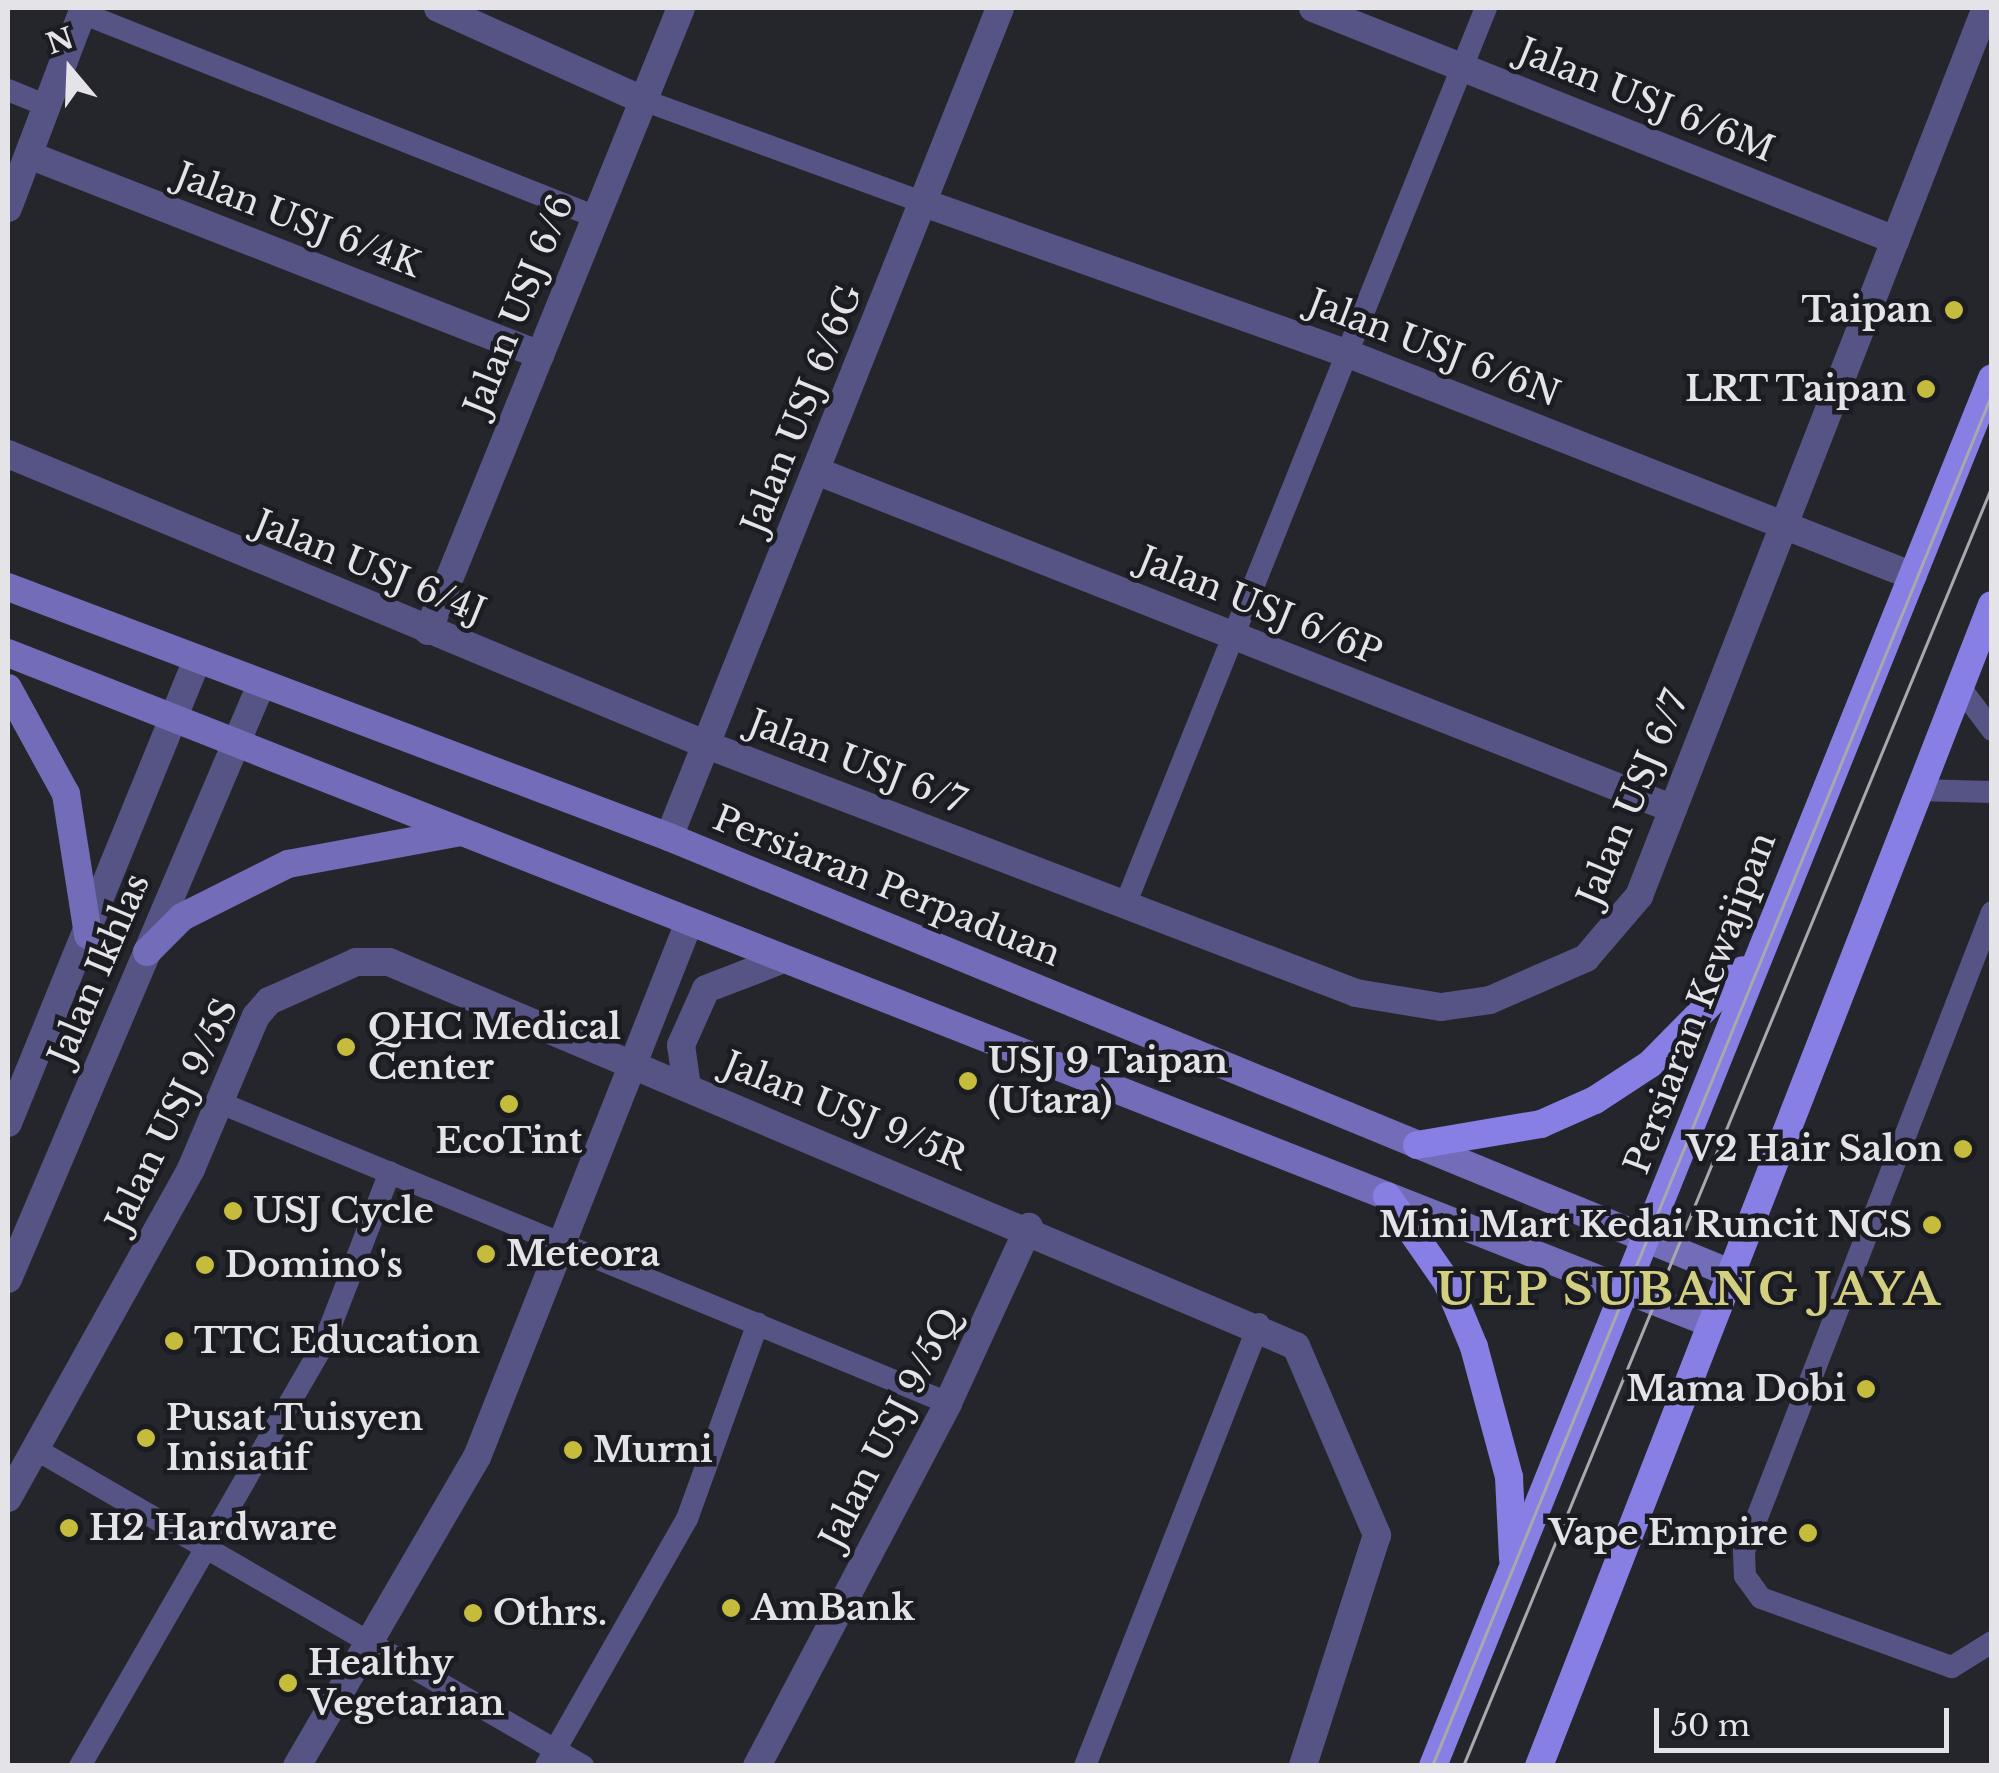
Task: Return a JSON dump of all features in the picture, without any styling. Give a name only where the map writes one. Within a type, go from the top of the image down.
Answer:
[{"type":"main road","name":"Persiaran Kewajipan","points":[[1433,1766],[1630,1292],[1754,959],[1992,378]]},
{"type":"main road","name":"Persiaran Perpaduan","points":[[8,586],[260,687],[668,837],[1730,1273]]},
{"type":"main road","points":[[1539,1766],[1992,605]]},
{"type":"main road","points":[[8,653],[468,832],[776,962],[1710,1323]]},
{"type":"main road","points":[[8,688],[66,794],[88,934]]},
{"type":"main road","points":[[147,952],[182,918],[288,864],[468,832]]},
{"type":"main road","points":[[1416,1145],[1541,1124],[1595,1100],[1650,1064],[1754,959]]},
{"type":"main road","points":[[1387,1196],[1447,1282],[1474,1347],[1510,1476],[1512,1575]]},
{"type":"street","points":[[438,8],[643,100]]},
{"type":"street","name":"Jalan USJ 6/6","points":[[428,631],[680,8]]},
{"type":"street","name":"Jalan USJ 6/6G","points":[[668,837],[818,472],[1000,8]]},
{"type":"street","name":"Jalan USJ 6/6M","points":[[1313,8],[1895,240]]},
{"type":"street","name":"Jalan USJ 6/7","points":[[707,745],[1124,905],[1399,1004],[1490,1000],[1538,984],[1617,932],[1673,809],[1986,8]]},
{"type":"street","points":[[8,208],[83,10]]},
{"type":"street","name":"Jalan USJ 6/4K","points":[[29,154],[540,355]]},
{"type":"street","name":"Jalan USJ 6/6N","points":[[924,203],[1346,353],[1913,576]]},
{"type":"street","name":"Jalan USJ 6/4J","points":[[8,454],[707,745]]},
{"type":"street","name":"Jalan USJ 6/6P","points":[[818,472],[1673,809]]},
{"type":"street","name":"Jalan Ikhlas","points":[[8,1123],[196,662]]},
{"type":"street","name":"Jalan Ikhlas","points":[[8,1279],[260,687]]},
{"type":"street","points":[[296,1766],[477,1457],[566,1244],[688,924]]},
{"type":"street","name":"Jalan USJ 9/5S","points":[[8,1498],[191,1169],[218,1102],[269,1001],[374,959],[633,1064]]},
{"type":"street","points":[[687,1087],[682,1045],[706,988],[776,962]]},
{"type":"street","name":"Jalan USJ 9/5R","points":[[633,1064],[1259,1324],[1311,1365],[1377,1535],[1303,1766]]},
{"type":"street","name":"Jalan USJ 9/5Q","points":[[758,1766],[948,1403],[1029,1228]]},
{"type":"lane","points":[[1124,905],[1486,8]]},
{"type":"lane","points":[[83,10],[596,216]]},
{"type":"lane","points":[[8,90],[47,106]]},
{"type":"lane","points":[[643,100],[924,203]]},
{"type":"lane","points":[[1959,686],[1992,730]]},
{"type":"lane","points":[[1917,790],[1992,792]]},
{"type":"lane","points":[[1992,912],[1744,1550],[1745,1576],[1761,1598],[1952,1666],[1992,1642]]},
{"type":"lane","points":[[218,1102],[948,1403]]},
{"type":"lane","points":[[80,1766],[203,1546],[324,1343],[390,1172]]},
{"type":"lane","points":[[551,1757],[687,1519],[758,1323]]},
{"type":"lane","points":[[1085,1766],[1259,1324]]},
{"type":"lane","points":[[37,1450],[370,1639],[551,1757],[583,1766]]},
{"type":"tram line","points":[[1432,1766],[1992,393]]},
{"type":"tram line","points":[[1463,1766],[1992,486]]},
{"type":"place","name":"Taipan","points":[[1954,310]]},
{"type":"place","name":"LRT Taipan","points":[[1926,389]]},
{"type":"place","name":"QHC Medical Center","points":[[346,1047]]},
{"type":"place","name":"USJ 9 Taipan (Utara)","points":[[968,1081]]},
{"type":"place","name":"EcoTint","points":[[509,1104]]},
{"type":"place","name":"V2 Hair Salon","points":[[1963,1149]]},
{"type":"place","name":"USJ Cycle","points":[[233,1211]]},
{"type":"place","name":"Mini Mart Kedai Runcit NCS","points":[[1932,1225]]},
{"type":"place","name":"Meteora","points":[[486,1254]]},
{"type":"place","name":"Domino's","points":[[205,1265]]},
{"type":"place","name":"TTC Education","points":[[174,1341]]},
{"type":"place","name":"Mama Dobi","points":[[1866,1389]]},
{"type":"place","name":"Pusat Tuisyen Inisiatif","points":[[146,1438]]},
{"type":"place","name":"Murni","points":[[573,1450]]},
{"type":"place","name":"H2 Hardware","points":[[69,1528]]},
{"type":"place","name":"Vape Empire","points":[[1808,1533]]},
{"type":"place","name":"AmBank","points":[[731,1608]]},
{"type":"place","name":"Othrs.","points":[[473,1613]]},
{"type":"place","name":"Healthy Vegetarian","points":[[288,1683]]},
{"type":"district","name":"UEP SUBANG JAYA","points":[[1689,1290]]}]
